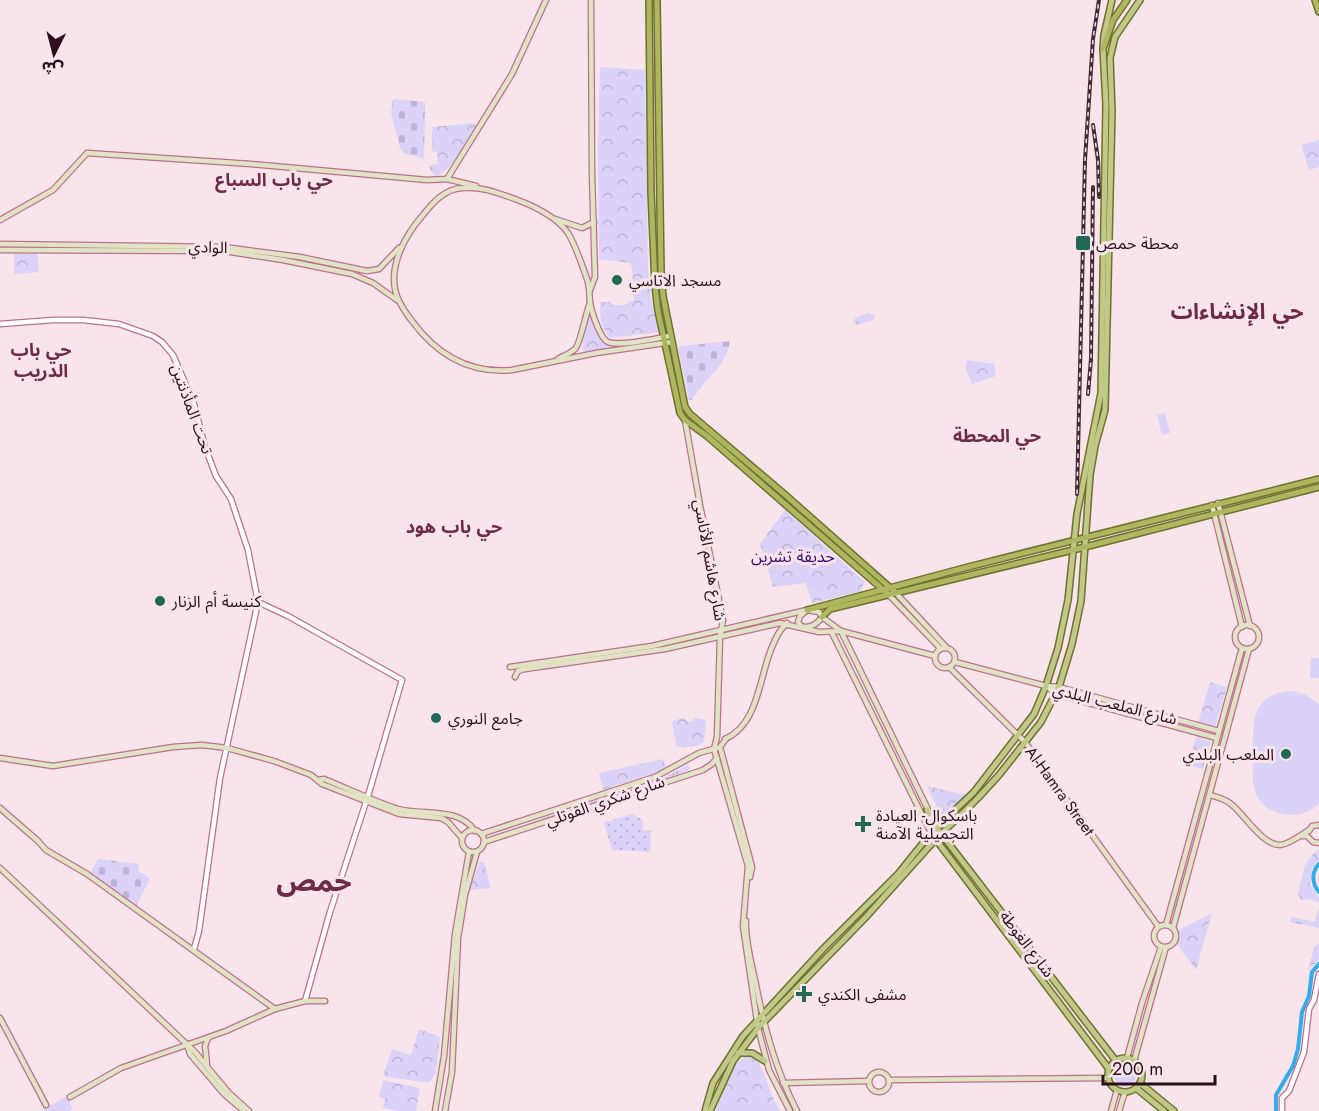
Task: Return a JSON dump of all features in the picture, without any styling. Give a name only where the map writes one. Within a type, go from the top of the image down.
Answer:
[{"type":"highway","points":[[649,0],[651,192],[655,286],[683,403],[690,414],[894,590]]},
{"type":"highway","points":[[657,0],[661,271],[668,339],[679,409],[686,420],[886,592]]},
{"type":"highway","points":[[1103,49],[1113,20],[1127,0]]},
{"type":"highway","points":[[1315,0],[1319,12]]},
{"type":"highway","points":[[807,610],[894,590],[1076,540],[1319,479]]},
{"type":"highway","points":[[894,590],[1074,550],[1319,487]]},
{"type":"highway","points":[[822,617],[830,609],[886,592]]},
{"type":"main road","points":[[447,179],[512,74],[546,0]]},
{"type":"main road","points":[[590,291],[595,277],[591,0]]},
{"type":"main road","points":[[710,1111],[738,1053],[763,1018],[898,874],[932,833],[974,792],[1034,714],[1046,686],[1058,648],[1068,600],[1077,514],[1101,393],[1106,105],[1103,49],[1112,0]]},
{"type":"main road","points":[[705,1111],[712,1083],[728,1057],[756,1021],[763,1018],[865,918],[935,840],[999,775],[1041,722],[1059,687],[1072,644],[1081,601],[1090,475],[1105,410],[1112,111],[1111,48],[1114,37],[1140,0]]},
{"type":"main road","points":[[0,220],[53,190],[87,153],[251,164],[427,180],[447,179],[465,182],[522,202],[553,219],[576,227],[582,228],[594,222]]},
{"type":"main road","points":[[481,188],[461,188],[442,195],[417,222],[403,243],[394,282],[399,302],[423,336],[437,350],[453,359],[478,368],[502,371],[668,339]]},
{"type":"main road","points":[[553,219],[568,234],[588,281],[590,303],[602,338],[609,342],[668,339]]},
{"type":"main road","name":"الوادي","points":[[0,244],[224,247],[264,251],[375,271],[387,263],[403,243]]},
{"type":"main road","name":"الوادي","points":[[0,250],[224,252],[283,260],[352,274],[390,294],[399,302]]},
{"type":"main road","points":[[579,357],[584,318],[590,303]]},
{"type":"main road","points":[[552,361],[575,349],[579,344]]},
{"type":"main road","points":[[686,420],[690,414]]},
{"type":"main road","name":"شارع هاشم الأتاسي","points":[[686,420],[723,620],[720,637],[717,748]]},
{"type":"main road","points":[[1215,504],[1242,627]]},
{"type":"main road","points":[[1217,513],[1250,626],[1258,632],[1259,638],[1256,645],[1249,649],[1242,648],[1235,636],[1242,627],[1250,626]]},
{"type":"main road","points":[[894,590],[943,648]]},
{"type":"main road","points":[[886,592],[943,648],[953,651],[955,662]]},
{"type":"main road","points":[[804,627],[798,621],[807,610]]},
{"type":"main road","points":[[510,667],[645,648],[807,610],[819,612],[822,617],[841,631],[935,657]]},
{"type":"main road","points":[[804,627],[816,624],[822,617]]},
{"type":"main road","points":[[515,677],[518,671],[525,669],[665,649],[787,623],[819,632],[841,631]]},
{"type":"main road","points":[[787,623],[780,629],[766,662],[749,718],[742,728],[717,748],[748,866],[743,926],[756,1021],[765,1060],[790,1111]]},
{"type":"main road","points":[[841,631],[937,828]]},
{"type":"main road","points":[[832,633],[935,840],[1109,1069]]},
{"type":"main road","points":[[935,657],[943,648]]},
{"type":"main road","points":[[1166,925],[1242,648]]},
{"type":"main road","points":[[1164,947],[1173,944],[1176,938],[1173,928],[1249,649]]},
{"type":"main road","points":[[935,657],[939,666],[949,667],[955,662]]},
{"type":"main road","points":[[955,662],[1046,686]]},
{"type":"main road","name":"Al-Hamra Street","points":[[949,667],[1025,742],[1158,926]]},
{"type":"main road","name":"شارع الملعب البلدي","points":[[1046,686],[1059,687],[1219,731]]},
{"type":"main road","name":"شارع الملعب البلدي","points":[[1046,686],[1056,694],[1217,738]]},
{"type":"main road","points":[[717,737],[726,739]]},
{"type":"main road","points":[[0,758],[53,766],[173,747],[202,745],[226,748],[274,761],[318,780],[322,784],[367,799],[405,810],[439,813],[465,821],[481,834],[484,842],[477,852],[465,895],[458,938],[452,1072],[445,1111]]},
{"type":"main road","name":"شارع شكري القوتلي","points":[[481,834],[655,777],[706,750],[717,748]]},
{"type":"main road","points":[[706,750],[712,756],[712,764]]},
{"type":"main road","points":[[719,756],[752,867],[746,925],[750,958],[763,1018],[783,1083],[797,1111]]},
{"type":"main road","name":"شارع شكري القوتلي","points":[[484,842],[703,770],[719,756]]},
{"type":"main road","points":[[1210,795],[1228,802],[1270,843],[1282,845],[1318,824]]},
{"type":"main road","points":[[367,799],[404,815],[441,818],[462,838],[463,846],[468,852],[455,934],[444,1056],[435,1111]]},
{"type":"main road","points":[[0,808],[46,850],[87,874],[275,1009]]},
{"type":"main road","points":[[927,810],[933,815],[947,818]]},
{"type":"main road","points":[[454,828],[465,821]]},
{"type":"main road","name":"شارع الغوطة","points":[[937,828],[1116,1060]]},
{"type":"main road","points":[[1309,830],[1309,837]]},
{"type":"main road","points":[[462,838],[467,832],[476,831]]},
{"type":"main road","points":[[1299,836],[1306,835],[1312,841],[1319,843]]},
{"type":"main road","points":[[468,852],[477,852]]},
{"type":"main road","points":[[0,868],[207,1064],[228,1092],[249,1111]]},
{"type":"main road","points":[[1164,947],[1154,939],[1154,932],[1158,926],[1166,925],[1173,928]]},
{"type":"main road","points":[[1127,1058],[1142,1003],[1164,947]]},
{"type":"main road","points":[[1134,1061],[1164,947]]},
{"type":"main road","points":[[70,1096],[122,1068],[208,1038],[275,1009],[305,1001],[325,1001]]},
{"type":"main road","points":[[0,1018],[46,1105]]},
{"type":"main road","points":[[207,1064],[205,1046],[208,1038]]},
{"type":"main road","points":[[187,1045],[190,1054],[224,1094],[244,1111]]},
{"type":"main road","points":[[738,1053],[752,1053],[765,1060]]},
{"type":"main road","points":[[1127,1058],[1134,1061],[1142,1072],[1138,1085],[1125,1092],[1117,1090],[1108,1078],[1109,1069],[1116,1060],[1127,1058]]},
{"type":"main road","points":[[877,1072],[886,1075],[888,1080],[886,1088],[878,1091],[873,1089],[869,1081],[872,1074],[877,1072]]},
{"type":"main road","points":[[888,1080],[1108,1078]]},
{"type":"main road","points":[[783,1083],[869,1081]]},
{"type":"main road","points":[[1138,1085],[1164,1111]]},
{"type":"main road","points":[[1138,1085],[1174,1111]]},
{"type":"main road","points":[[1111,1111],[1117,1090]]},
{"type":"main road","points":[[1119,1111],[1125,1092]]},
{"type":"street","name":"تحت المأذنتين","points":[[0,324],[83,320],[119,324],[153,336],[162,342],[173,355],[194,404],[216,476],[231,499],[248,550],[258,602]]},
{"type":"street","points":[[194,949],[199,931],[220,778],[258,602],[288,616],[402,680],[367,799],[330,912],[305,1001]]},
{"type":"street","points":[[1282,1111],[1282,1098],[1289,1091],[1304,1052],[1309,1009],[1314,1000],[1319,974]]},
{"type":"green space","points":[[600,67],[645,70],[648,269],[650,293],[659,332],[610,338],[601,321],[600,302],[624,305],[634,300],[630,263],[599,259]]},
{"type":"green space","points":[[393,99],[425,102],[424,159],[404,153],[400,148],[391,113]]},
{"type":"green space","points":[[475,123],[477,125],[457,157],[446,170],[435,176],[430,169],[430,165],[437,164],[438,159],[437,152],[432,151],[432,127]]},
{"type":"green space","points":[[1319,140],[1319,167],[1309,170],[1301,145]]},
{"type":"green space","points":[[37,253],[39,272],[14,274],[14,254]]},
{"type":"green space","points":[[869,313],[875,316],[873,320],[858,325],[854,323],[855,318]]},
{"type":"green space","points":[[590,317],[601,341],[605,344],[621,344],[622,346],[584,352],[582,350],[586,320]]},
{"type":"green space","points":[[730,341],[724,359],[692,400],[689,400],[678,348]]},
{"type":"green space","points":[[967,360],[994,364],[996,376],[972,384],[965,367]]},
{"type":"green space","points":[[1165,413],[1170,433],[1162,435],[1157,415]]},
{"type":"green space","name":"حديقة تشرين","points":[[785,510],[864,581],[862,591],[812,603],[806,583],[773,587],[760,544]]},
{"type":"green space","points":[[1220,524],[1222,524],[1244,613],[1242,614]]},
{"type":"green space","points":[[1311,658],[1319,658],[1319,678],[1310,678]]},
{"type":"green space","points":[[1210,682],[1227,687],[1215,727],[1198,723]]},
{"type":"green space","name":"الملعب البلدي","points":[[1291,691],[1305,694],[1319,704],[1319,803],[1313,809],[1296,815],[1279,813],[1263,805],[1254,789],[1253,780],[1253,737],[1256,715],[1267,698],[1277,693]]},
{"type":"green space","points":[[683,718],[689,722],[694,718],[706,720],[704,742],[690,747],[676,745],[672,721]]},
{"type":"green space","points":[[1196,737],[1211,741],[1203,769],[1188,765]]},
{"type":"green space","points":[[663,759],[666,767],[660,771],[603,790],[599,773]]},
{"type":"green space","points":[[688,765],[690,769],[663,781],[491,839],[490,836],[667,776]]},
{"type":"green space","points":[[927,786],[966,795],[946,816],[940,814]]},
{"type":"green space","points":[[632,814],[643,820],[643,830],[651,831],[650,852],[612,850],[604,823]]},
{"type":"green space","points":[[1319,849],[1319,861],[1312,867],[1310,884],[1319,897],[1319,902],[1301,900],[1298,895],[1304,869]]},
{"type":"green space","points":[[98,859],[139,864],[138,870],[150,879],[135,908],[90,873]]},
{"type":"green space","points":[[480,862],[484,862],[491,888],[469,890]]},
{"type":"green space","points":[[1319,909],[1319,928],[1290,922],[1291,917],[1314,922]]},
{"type":"green space","points":[[1212,913],[1196,970],[1177,944],[1180,938],[1179,930]]},
{"type":"green space","points":[[1319,943],[1319,960],[1308,971],[1314,947]]},
{"type":"green space","points":[[419,1029],[440,1037],[436,1073],[429,1083],[383,1076],[392,1049],[411,1055]]},
{"type":"green space","points":[[747,1056],[755,1057],[780,1111],[716,1111],[723,1088],[732,1071]]},
{"type":"green space","points":[[1124,1063],[1133,1066],[1137,1074],[1134,1083],[1126,1087],[1119,1085],[1113,1076],[1116,1067]]},
{"type":"green space","points":[[383,1080],[420,1088],[416,1111],[383,1108],[385,1098],[379,1097]]},
{"type":"green space","points":[[65,1097],[69,1099],[72,1109],[69,1111],[41,1111]]},
{"type":"waterway","points":[[1319,864],[1313,878],[1319,892]]},
{"type":"waterway","points":[[1276,1111],[1276,1095],[1293,1066],[1298,1049],[1302,1012],[1309,996],[1312,972],[1319,964]]},
{"type":"railway","points":[[1077,494],[1085,160],[1093,39],[1099,0]]},
{"type":"railway","points":[[1093,125],[1098,160],[1099,197]]},
{"type":"railway","points":[[1088,394],[1091,359],[1093,187]]},
{"type":"place","name":"محطة حمص","points":[[1083,243]]},
{"type":"place","name":"مسجد الاتاسي","points":[[617,280]]},
{"type":"place","name":"كنيسة أم الزنار","points":[[160,601]]},
{"type":"place","name":"جامع النوري","points":[[436,718]]},
{"type":"place","name":"الملعب البلدي","points":[[1286,754]]},
{"type":"place","name":"باسكوال- العيادة التجميلية الآمنة","points":[[863,824]]},
{"type":"place","name":"مشفى الكندي","points":[[804,994]]},
{"type":"district","name":"حي باب السباع","points":[[274,180]]},
{"type":"district","name":"حي الإنشاءات","points":[[1237,311]]},
{"type":"district","name":"حي باب الدريب","points":[[41,360]]},
{"type":"district","name":"حي المحطة","points":[[997,436]]},
{"type":"district","name":"حي باب هود","points":[[454,527]]},
{"type":"district","name":"حمص","points":[[314,881]]}]
